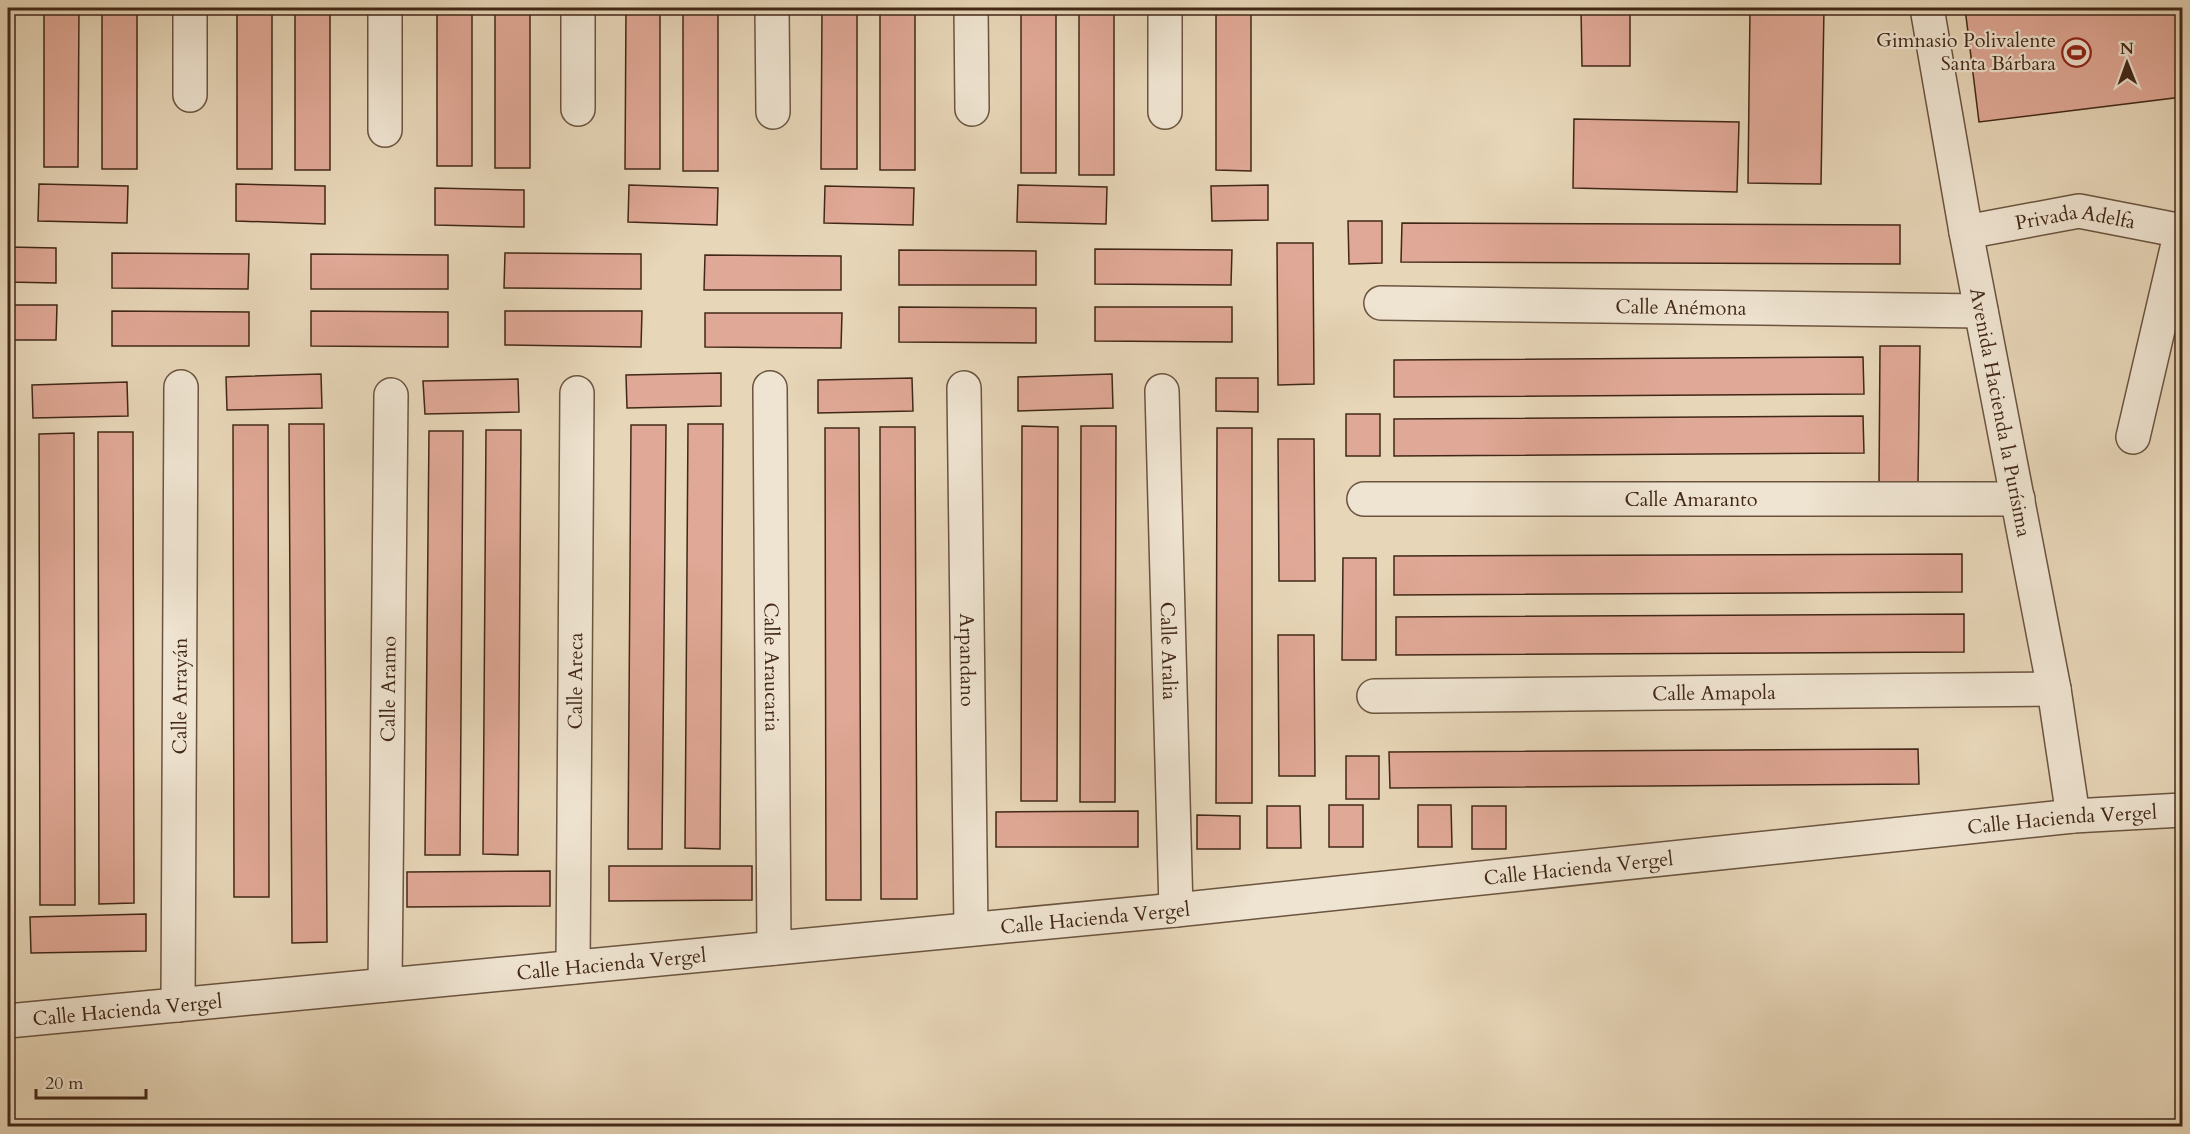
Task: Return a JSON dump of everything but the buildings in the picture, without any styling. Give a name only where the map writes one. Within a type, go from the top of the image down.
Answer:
[{"type":"street","points":[[190,8],[190,95]]},
{"type":"street","points":[[385,8],[385,130]]},
{"type":"street","points":[[578,8],[578,109]]},
{"type":"street","points":[[772,8],[772,112]]},
{"type":"street","points":[[972,8],[972,109]]},
{"type":"street","points":[[1165,8],[1165,112]]},
{"type":"street","name":"Avenida Hacienda la Purísima","points":[[1927,8],[1966,232],[2054,689],[2073,816]]},
{"type":"street","name":"Privada Adelfa","points":[[1966,232],[2079,210],[2182,231]]},
{"type":"street","points":[[2133,437],[2182,231]]},
{"type":"street","name":"Calle Anémona","points":[[1381,303],[1981,310]]},
{"type":"street","name":"Calle Arrayán","points":[[178,1005],[182,387]]},
{"type":"street","name":"Calle Araucaria","points":[[770,388],[774,948]]},
{"type":"street","name":"Arpandano","points":[[964,388],[971,929]]},
{"type":"street","name":"Calle Aralia","points":[[1162,391],[1176,910]]},
{"type":"street","name":"Calle Areca","points":[[573,967],[578,393]]},
{"type":"street","name":"Calle Aramo","points":[[385,985],[391,395]]},
{"type":"street","name":"Calle Amaranto","points":[[1364,499],[2018,499]]},
{"type":"street","name":"Calle Amapola","points":[[1374,696],[2054,689]]},
{"type":"street","name":"Calle Hacienda Vergel","points":[[8,1021],[1176,910],[2073,816],[2182,810]]},
{"type":"place","name":"Gimnasio Polivalente Santa Bárbara","points":[[2077,52]]}]
